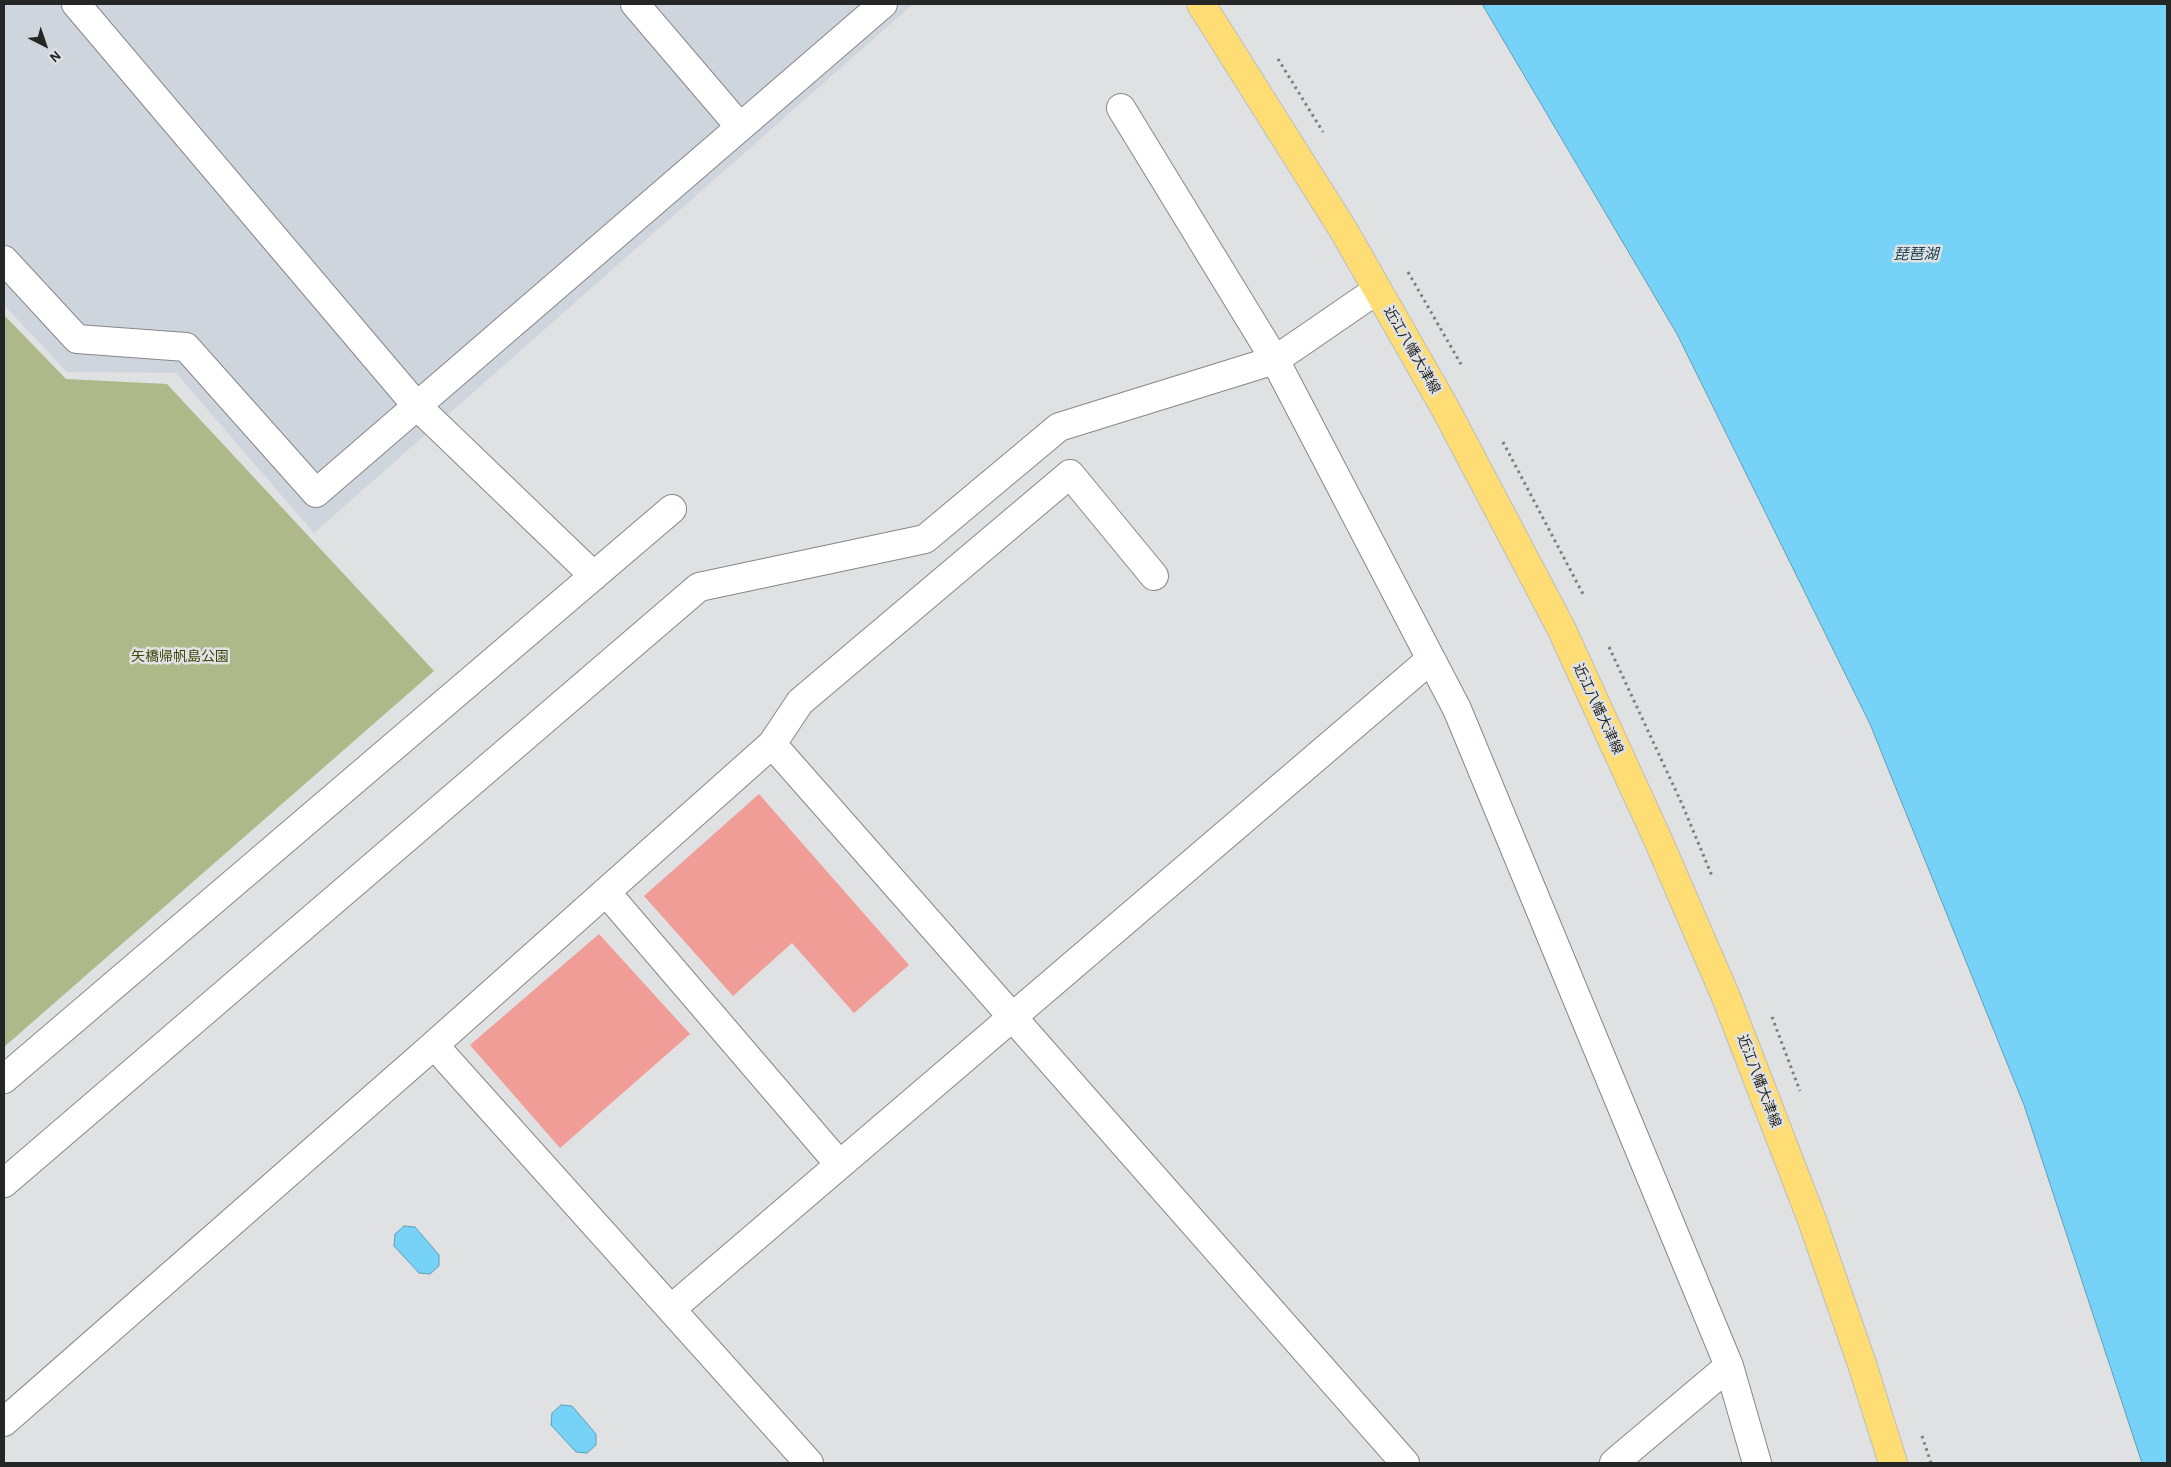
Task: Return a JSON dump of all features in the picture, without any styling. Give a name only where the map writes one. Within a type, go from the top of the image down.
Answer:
[{"type":"main road","name":"近江八幡大津線","points":[[1201,4],[1325,200],[1378,290],[1493,497],[1556,619],[1658,840],[1726,997],[1772,1114],[1859,1356],[1893,1463]]},
{"type":"lane","points":[[76,4],[416,405],[594,576]]},
{"type":"lane","points":[[634,4],[740,127]]},
{"type":"lane","points":[[4,260],[77,339],[186,347],[316,493],[883,4]]},
{"type":"lane","points":[[1121,108],[1275,360],[1457,709],[1729,1366],[1757,1463]]},
{"type":"lane","points":[[4,1183],[699,587],[925,539],[1059,427],[1275,360],[1378,290]]},
{"type":"lane","points":[[4,1422],[434,1045],[772,744],[800,702],[1070,474],[1154,576]]},
{"type":"lane","points":[[4,1079],[672,509]]},
{"type":"lane","points":[[671,1309],[1431,659]]},
{"type":"lane","points":[[772,744],[1405,1463]]},
{"type":"lane","points":[[606,892],[839,1164]]},
{"type":"lane","points":[[434,1045],[809,1463]]},
{"type":"lane","points":[[1614,1463],[1729,1366]]},
{"type":"shaded area","points":[[4,4],[913,4],[314,533],[176,373],[67,372],[4,305]]},
{"type":"green space","name":"矢橋帰帆島公園","points":[[4,315],[66,379],[167,384],[434,671],[4,1047]]},
{"type":"water","name":"琵琶湖","points":[[1482,4],[2167,4],[2167,1463],[2142,1463],[2024,1105],[1870,724],[1677,334]]},
{"type":"water","points":[[404,1226],[415,1227],[439,1255],[439,1266],[430,1274],[419,1273],[394,1246],[395,1234]]},
{"type":"water","points":[[561,1405],[572,1406],[596,1434],[596,1445],[587,1453],[576,1452],[551,1425],[552,1413]]},
{"type":"building","points":[[759,794],[909,965],[854,1013],[792,943],[733,996],[644,896]]},
{"type":"building","points":[[599,934],[690,1034],[560,1148],[470,1045]]}]
